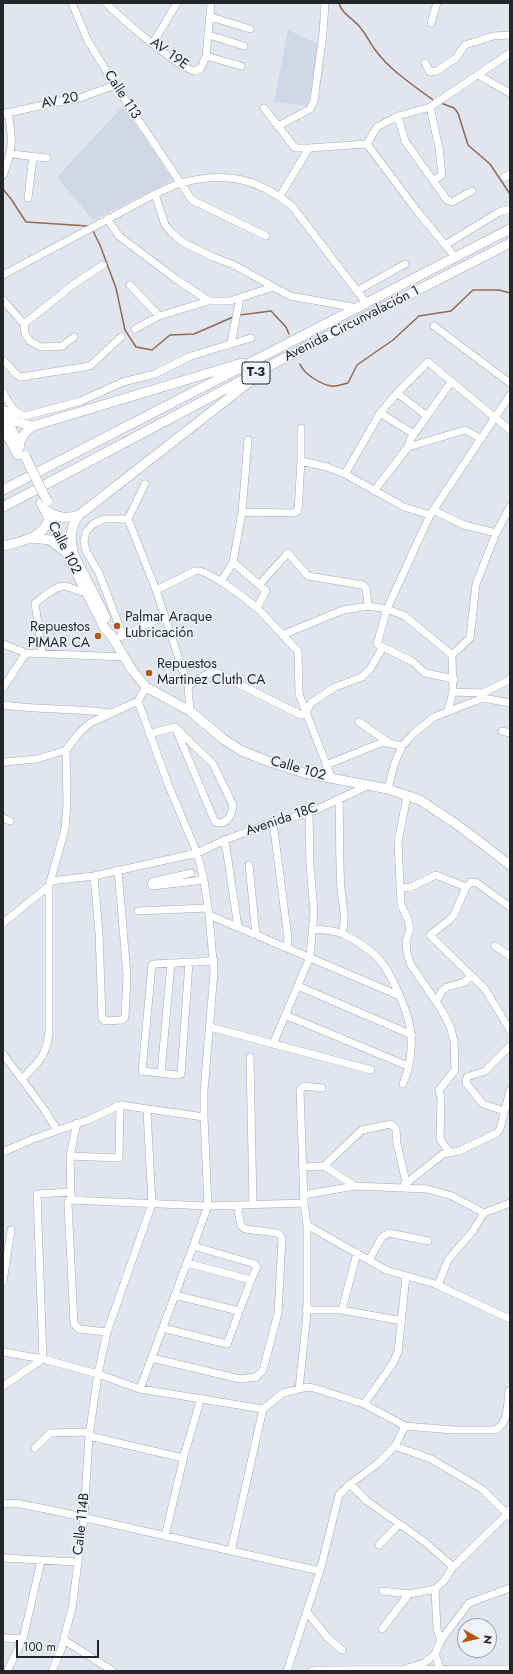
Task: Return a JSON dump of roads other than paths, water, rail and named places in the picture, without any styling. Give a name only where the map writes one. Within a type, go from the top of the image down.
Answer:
[{"type":"main road","name":"Avenida Circunvalación 1","points":[[3,490],[510,229]]},
{"type":"main road","name":"Avenida Circunvalación 1","points":[[3,507],[271,365],[510,243]]},
{"type":"main road","points":[[19,452],[27,430],[33,426],[265,356]]},
{"type":"main road","points":[[70,552],[70,534],[79,515],[271,365]]},
{"type":"main road","points":[[3,410],[17,422],[33,426]]},
{"type":"main road","points":[[3,410],[19,452]]},
{"type":"main road","points":[[3,428],[19,452]]},
{"type":"main road","points":[[3,446],[19,452]]},
{"type":"main road","name":"Calle 102","points":[[19,452],[70,552],[110,625],[112,637]]},
{"type":"main road","points":[[32,538],[45,528],[48,510],[64,518],[79,515]]},
{"type":"main road","points":[[3,546],[32,538],[50,540],[70,552]]},
{"type":"main road","name":"Calle 102","points":[[70,552],[86,592],[105,629],[112,637],[132,670],[146,687],[190,711],[222,738],[240,750],[267,761],[304,773],[388,789],[420,800],[459,826],[510,865]]},
{"type":"street","name":"Calle 113","points":[[72,3],[88,41],[115,85],[192,200],[266,236]]},
{"type":"street","name":"AV 19E","points":[[106,3],[117,14],[153,43],[190,70],[195,71],[201,68],[206,56],[211,17],[211,3]]},
{"type":"street","points":[[153,43],[177,3]]},
{"type":"street","points":[[278,126],[310,109],[314,100],[323,33],[325,3]]},
{"type":"street","points":[[431,23],[437,3]]},
{"type":"street","points":[[211,17],[250,29]]},
{"type":"street","points":[[425,63],[430,72],[437,71],[456,58],[465,45],[494,36],[510,34]]},
{"type":"street","points":[[209,35],[244,46]]},
{"type":"street","points":[[367,144],[377,127],[398,116],[430,107],[510,53]]},
{"type":"street","points":[[206,56],[241,66]]},
{"type":"street","points":[[478,75],[510,92]]},
{"type":"street","name":"AV 20","points":[[6,113],[80,98],[115,85]]},
{"type":"street","points":[[430,107],[439,148],[442,175],[434,180]]},
{"type":"street","points":[[264,108],[295,148],[367,144]]},
{"type":"street","points":[[3,176],[11,154],[12,135],[6,113]]},
{"type":"street","points":[[398,116],[405,141],[447,200],[452,202],[472,191]]},
{"type":"street","points":[[367,144],[417,211],[456,258]]},
{"type":"street","points":[[280,196],[309,148]]},
{"type":"street","points":[[11,154],[47,158]]},
{"type":"street","points":[[28,198],[34,156]]},
{"type":"street","points":[[3,274],[155,194],[181,183],[209,179],[238,178],[264,187],[280,196],[292,206],[358,291],[362,306],[290,296],[234,265],[184,243],[165,225],[155,194]]},
{"type":"street","points":[[445,245],[499,212],[510,209]]},
{"type":"street","points":[[107,219],[119,236],[176,279],[209,301]]},
{"type":"street","points":[[358,291],[405,264]]},
{"type":"street","points":[[24,324],[74,284],[103,265]]},
{"type":"street","points":[[130,285],[159,316]]},
{"type":"street","points":[[135,329],[159,316],[209,301],[230,301],[273,287]]},
{"type":"street","points":[[231,343],[240,298]]},
{"type":"street","points":[[3,300],[24,324],[25,334],[30,341],[41,347],[62,346],[74,337]]},
{"type":"street","points":[[434,326],[510,383]]},
{"type":"street","points":[[3,361],[16,375],[21,377],[90,366],[121,337]]},
{"type":"street","points":[[3,392],[11,407],[18,414],[25,416],[80,401],[124,382],[155,374],[191,356],[250,338]]},
{"type":"street","points":[[346,474],[380,413],[397,393],[428,362],[510,430]]},
{"type":"street","points":[[374,491],[408,447],[414,434],[452,382]]},
{"type":"street","points":[[397,393],[427,416]]},
{"type":"street","points":[[454,679],[425,673],[413,662],[377,644],[387,609],[432,513],[480,438],[510,395]]},
{"type":"street","points":[[380,413],[414,434]]},
{"type":"street","points":[[242,512],[293,513],[298,511],[301,428]]},
{"type":"street","points":[[408,447],[465,430],[480,438]]},
{"type":"street","points":[[221,582],[233,562],[242,512],[248,440]]},
{"type":"street","points":[[301,461],[327,467],[346,474],[404,507],[432,513],[464,525],[496,532]]},
{"type":"street","points":[[145,484],[128,520],[156,590],[188,686],[190,711]]},
{"type":"street","points":[[452,655],[470,638],[476,584],[496,532],[510,507]]},
{"type":"street","points":[[123,636],[99,573],[86,551],[84,541],[86,532],[93,524],[104,519],[128,520]]},
{"type":"street","points":[[259,585],[288,553],[308,576],[364,585],[366,588],[368,606]]},
{"type":"street","points":[[233,562],[266,591],[257,608]]},
{"type":"street","points":[[156,590],[198,570],[221,582],[257,608],[298,651],[300,694],[332,779]]},
{"type":"street","points":[[42,653],[36,603],[57,587],[65,586],[81,592],[86,592]]},
{"type":"street","points":[[282,635],[343,610],[368,606],[387,609],[405,616],[452,655],[454,679],[453,692],[448,711]]},
{"type":"street","points":[[112,637],[123,636],[164,616]]},
{"type":"street","points":[[3,644],[26,653],[124,657]]},
{"type":"street","points":[[188,686],[209,673],[215,672],[301,715],[306,712],[311,703],[335,687],[362,677],[370,669],[383,647]]},
{"type":"street","points":[[3,688],[26,653]]},
{"type":"street","points":[[388,789],[394,765],[402,746],[413,734],[434,717],[483,695],[510,678]]},
{"type":"street","points":[[3,762],[37,759],[66,750],[79,733],[90,723],[138,701],[146,687]]},
{"type":"street","points":[[453,692],[483,695],[510,702]]},
{"type":"street","points":[[138,701],[168,784],[197,853],[204,880],[214,961],[204,1117],[208,1206],[140,1390]]},
{"type":"street","points":[[3,705],[20,708],[80,709],[110,713]]},
{"type":"street","points":[[359,722],[388,742],[402,746]]},
{"type":"street","points":[[149,734],[175,727]]},
{"type":"street","points":[[175,727],[213,764],[233,805],[232,812],[224,822],[220,824],[215,822],[175,727]]},
{"type":"street","points":[[502,731],[510,734]]},
{"type":"street","points":[[326,765],[384,742],[388,742]]},
{"type":"street","points":[[22,1078],[44,1055],[48,1046],[49,883],[65,829],[67,804],[66,750]]},
{"type":"street","name":"Avenida 18C","points":[[49,883],[94,876],[197,853],[225,840],[273,822],[309,813],[367,786]]},
{"type":"street","points":[[407,796],[398,842],[401,904],[410,929],[406,941],[411,965],[450,1026],[454,1041],[455,1070],[439,1090],[442,1099],[440,1139],[450,1153]]},
{"type":"street","points":[[339,800],[341,889],[345,914],[345,925],[342,934]]},
{"type":"street","points":[[273,1044],[310,957],[314,912],[310,865],[309,813]]},
{"type":"street","points":[[273,822],[288,938],[287,948]]},
{"type":"street","points":[[225,840],[238,927]]},
{"type":"street","points":[[249,865],[256,935]]},
{"type":"street","points":[[94,876],[99,934],[102,1018],[105,1021],[122,1020],[125,1017],[128,975],[118,870]]},
{"type":"street","points":[[191,873],[152,882],[151,884],[152,886],[204,880]]},
{"type":"street","points":[[400,887],[410,888],[436,875],[466,887]]},
{"type":"street","points":[[510,907],[477,883],[472,882],[466,887],[454,915],[430,935],[485,989],[510,1030]]},
{"type":"street","points":[[3,922],[49,883]]},
{"type":"street","points":[[138,911],[209,912],[256,935],[400,996]]},
{"type":"street","points":[[313,929],[342,934],[361,944],[379,959],[400,996],[408,1014],[412,1035],[411,1052],[403,1084]]},
{"type":"street","points":[[495,946],[510,956]]},
{"type":"street","points":[[189,962],[180,1074],[177,1075],[142,1071],[152,965],[171,963],[189,962],[214,961]]},
{"type":"street","points":[[161,1073],[171,963]]},
{"type":"street","points":[[436,1002],[442,991],[447,987],[465,982],[471,975]]},
{"type":"street","points":[[298,986],[412,1035]]},
{"type":"street","points":[[285,1015],[408,1066]]},
{"type":"street","points":[[210,1027],[371,1070]]},
{"type":"street","points":[[455,1070],[459,1074],[467,1077],[485,1070],[510,1046]]},
{"type":"street","points":[[3,1054],[22,1078],[57,1130]]},
{"type":"street","points":[[250,1057],[253,1205]]},
{"type":"street","points":[[467,1077],[466,1083],[483,1104],[504,1111]]},
{"type":"street","points":[[299,1388],[306,1310],[307,1225],[304,1203],[300,1090],[304,1086],[322,1088]]},
{"type":"street","points":[[401,1188],[406,1182],[444,1154],[459,1151],[497,1133],[500,1130],[510,1090]]},
{"type":"street","points":[[3,1152],[57,1130],[88,1120],[120,1105],[204,1117]]},
{"type":"street","points":[[70,1156],[119,1158],[120,1105]]},
{"type":"street","points":[[147,1110],[152,1204]]},
{"type":"street","points":[[77,1123],[70,1156],[71,1195],[68,1203],[74,1324],[80,1329],[107,1332]]},
{"type":"street","points":[[324,1166],[362,1130],[391,1124],[396,1129],[397,1144],[406,1182]]},
{"type":"street","points":[[303,1167],[324,1166],[355,1186]]},
{"type":"street","points":[[304,1195],[355,1186],[427,1189],[452,1196],[484,1213]]},
{"type":"street","points":[[43,1359],[37,1196],[39,1193],[71,1195],[93,1202],[208,1206],[304,1203]]},
{"type":"street","points":[[438,1285],[448,1260],[472,1232],[484,1213],[510,1203]]},
{"type":"street","name":"Calle 114B","points":[[52,1671],[64,1640],[72,1608],[84,1517],[89,1434],[98,1374],[107,1332],[152,1204]]},
{"type":"street","points":[[152,1358],[240,1379],[256,1377],[263,1370],[278,1313],[282,1239],[277,1233],[245,1229],[241,1226],[237,1205]]},
{"type":"street","points":[[307,1225],[386,1270],[438,1285],[510,1319]]},
{"type":"street","points":[[3,1282],[11,1230]]},
{"type":"street","points":[[369,1260],[382,1237],[389,1233],[428,1241]]},
{"type":"street","points":[[163,1328],[226,1344],[250,1280],[257,1267],[255,1264],[193,1246]]},
{"type":"street","points":[[342,1310],[356,1253]]},
{"type":"street","points":[[187,1263],[250,1280]]},
{"type":"street","points":[[364,1404],[393,1363],[398,1352],[406,1276]]},
{"type":"street","points":[[175,1295],[239,1311]]},
{"type":"street","points":[[306,1310],[342,1310],[402,1321]]},
{"type":"street","points":[[3,1352],[43,1359],[98,1374],[140,1390],[201,1398],[263,1409]]},
{"type":"street","points":[[3,1386],[43,1359]]},
{"type":"street","points":[[231,1551],[263,1409],[283,1393],[299,1388],[314,1388],[364,1404],[405,1426],[453,1430],[495,1430],[501,1427],[505,1421],[509,1391]]},
{"type":"street","points":[[165,1536],[183,1458],[201,1398]]},
{"type":"street","points":[[287,1671],[320,1571],[338,1495],[377,1464],[395,1446],[405,1426]]},
{"type":"street","points":[[35,1448],[50,1433],[89,1434],[183,1458]]},
{"type":"street","points":[[383,1591],[409,1594],[435,1589],[444,1581],[453,1567],[509,1513],[482,1489],[431,1459],[395,1446]]},
{"type":"street","points":[[350,1484],[367,1501],[398,1525],[425,1542],[453,1567]]},
{"type":"street","points":[[3,1504],[14,1503],[84,1517],[320,1571]]},
{"type":"street","points":[[379,1545],[398,1525]]},
{"type":"street","points":[[3,1558],[77,1562]]},
{"type":"street","points":[[7,1671],[23,1639],[41,1561]]},
{"type":"street","points":[[399,1670],[424,1663],[435,1654],[441,1640],[469,1603],[510,1588]]},
{"type":"street","points":[[435,1589],[437,1629],[441,1640]]},
{"type":"street","points":[[382,1629],[409,1594]]},
{"type":"street","points":[[306,1612],[327,1637],[342,1650]]},
{"type":"street","points":[[3,1638],[23,1639]]},
{"type":"street","points":[[64,1640],[104,1669],[113,1671]]},
{"type":"street","points":[[435,1654],[441,1671]]},
{"type":"street","points":[[316,1671],[441,1671],[510,1669]]},
{"type":"waterway","points":[[339,3],[342,10],[359,26],[376,51],[388,65],[433,100]]},
{"type":"waterway","points":[[441,103],[454,108],[458,113],[468,145],[490,164],[510,194]]},
{"type":"waterway","points":[[3,189],[26,222],[88,226]]},
{"type":"waterway","points":[[93,231],[100,245],[116,288],[125,330],[136,347],[152,350],[170,335],[194,334],[233,317]]},
{"type":"waterway","points":[[300,364],[309,375],[327,385],[337,386],[348,383],[357,365],[393,340],[419,316],[451,311],[473,290],[499,290],[510,293]]},
{"type":"waterway","points":[[240,315],[271,311],[286,327],[289,334]]},
{"type":"place","name":"Palmar Araque Lubricación","points":[[117,626]]},
{"type":"place","name":"Repuestos PIMAR CA","points":[[98,636]]},
{"type":"place","name":"Repuestos Martinez Cluth CA","points":[[149,673]]}]
